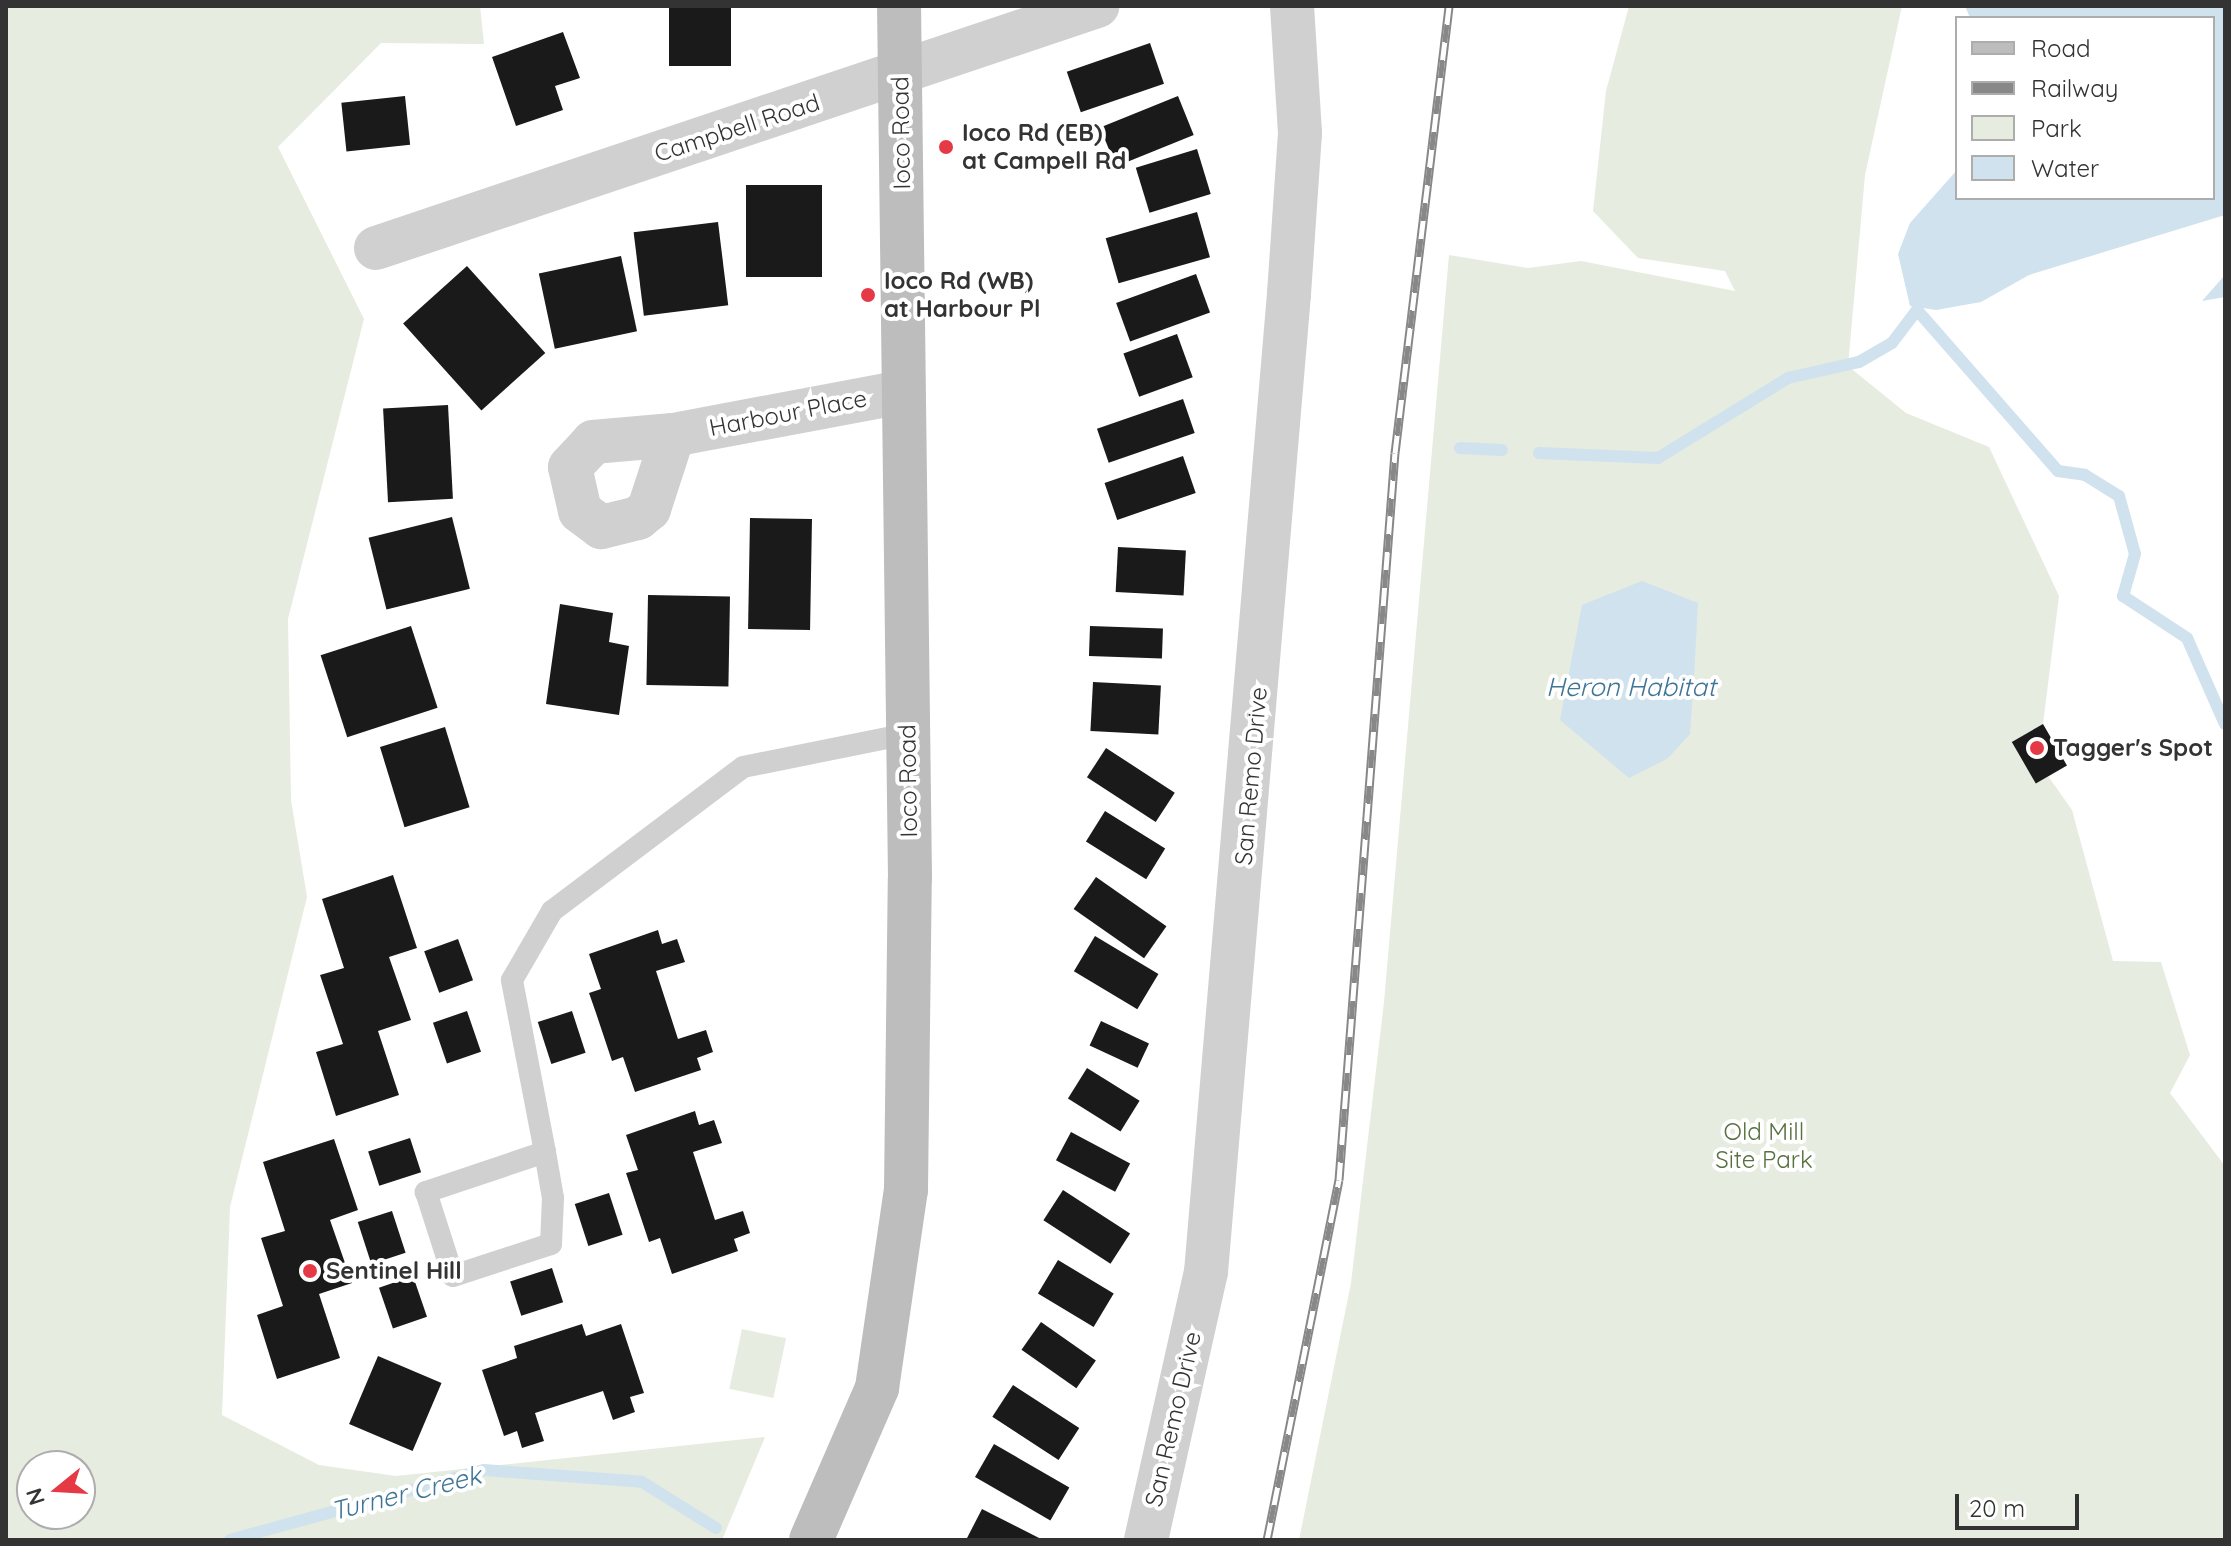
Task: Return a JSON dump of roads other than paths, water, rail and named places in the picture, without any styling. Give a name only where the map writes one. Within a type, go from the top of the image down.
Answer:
[{"type":"main road","name":"Ioco Road","points":[[811,1540],[859,1444],[893,1309],[906,1190],[906,734],[899,6]]},
{"type":"street","name":"Campbell Road","points":[[376,248],[901,75],[1097,6]]},
{"type":"street","name":"San Remo Drive","points":[[1146,1540],[1208,1256],[1300,133],[1292,6]]},
{"type":"street","name":"Harbour Place","points":[[673,435],[903,392]]},
{"type":"lane","points":[[545,1152],[426,1192],[453,1276],[551,1244],[545,1152],[512,980],[552,911],[743,767],[906,734]]},
{"type":"water","points":[[1965,6],[2225,6],[2225,215],[2029,275],[1981,302],[1936,310],[1910,306],[1898,254],[1910,223],[1955,172],[1955,200],[2215,200],[2215,16],[1969,16]]},
{"type":"water","points":[[2224,276],[2225,297],[2202,301]]},
{"type":"water","name":"Heron Habitat","points":[[1642,581],[1698,603],[1695,660],[1690,734],[1667,759],[1629,778],[1560,720],[1582,605]]},
{"type":"waterway","points":[[1539,453],[1658,458],[1788,378],[1859,362],[1892,343],[1917,310],[2058,471],[2085,475],[2119,496],[2135,554],[2123,596],[2187,638],[2225,724]]},
{"type":"waterway","points":[[1460,448],[1502,450]]},
{"type":"waterway","name":"Turner Creek","points":[[230,1540],[484,1470],[642,1482],[716,1528]]},
{"type":"railway","points":[[1267,1540],[1339,1180],[1395,453],[1449,6]]},
{"type":"place","name":"Ioco Rd (EB) at Campell Rd","points":[[946,147]]},
{"type":"place","name":"Ioco Rd (WB) at Harbour Pl","points":[[868,295]]},
{"type":"place","name":"Tagger's Spot","points":[[2037,748]]},
{"type":"place","name":"Sentinel Hill","points":[[310,1271]]},
{"type":"park label","name":"Old Mill Site Park","points":[[1764,1146]]}]
